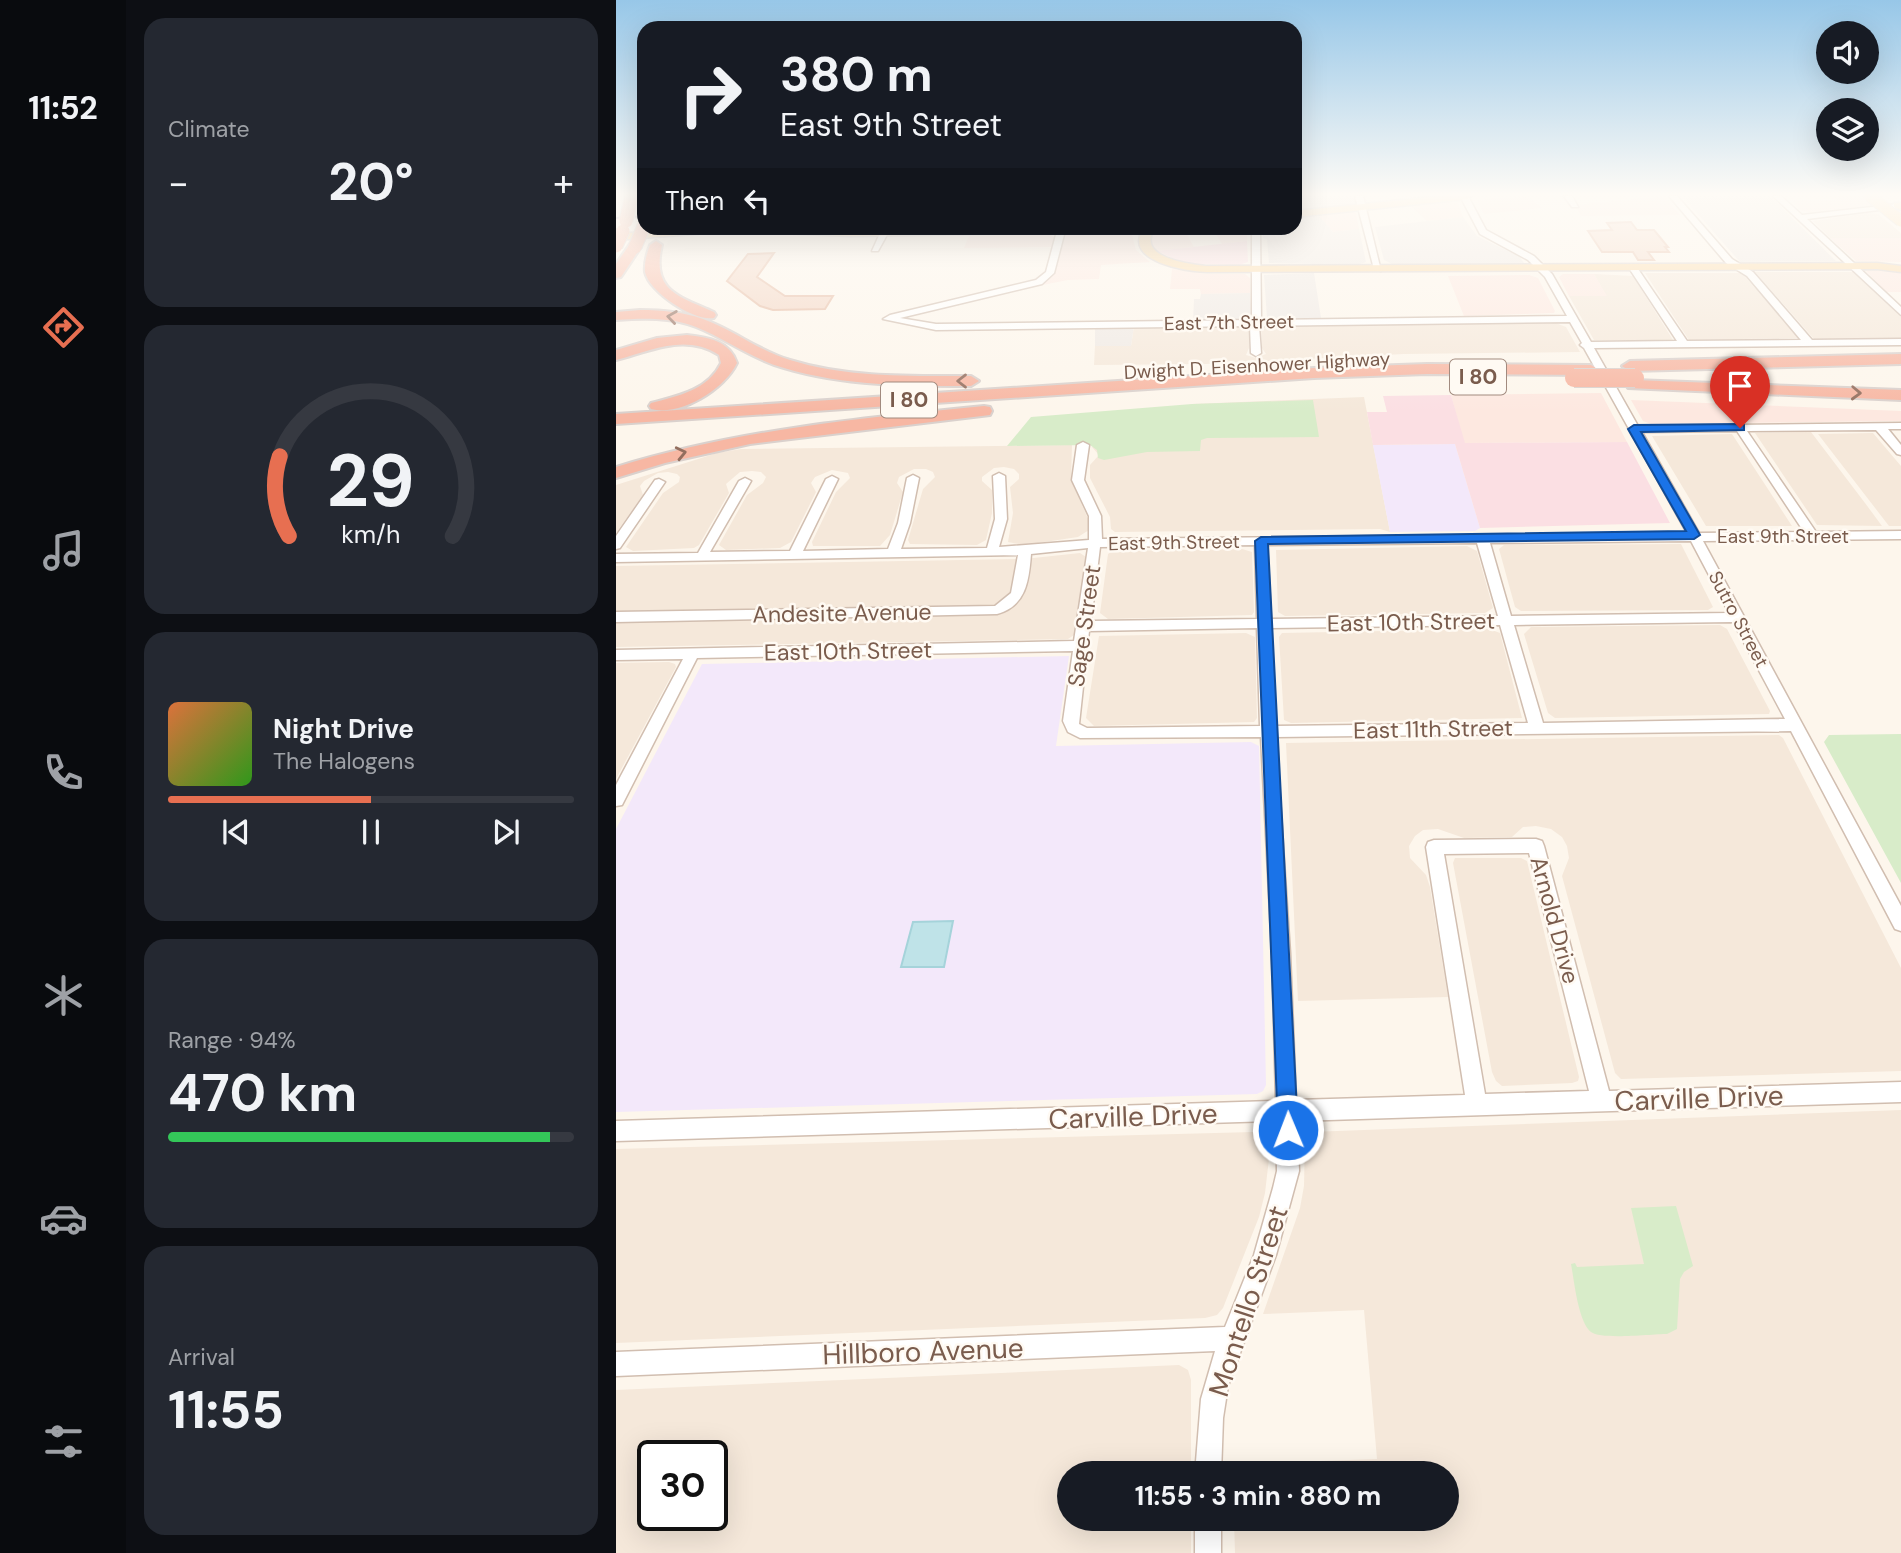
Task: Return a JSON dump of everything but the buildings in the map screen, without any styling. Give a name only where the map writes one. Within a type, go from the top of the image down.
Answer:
[{"type":"highway","points":[[653,268],[652,274],[660,287],[671,295],[795,358],[876,377]]},
{"type":"highway","points":[[616,282],[620,269]]},
{"type":"highway","points":[[616,316],[659,315],[688,319],[787,365],[828,373],[937,380],[1202,380]]},
{"type":"highway","points":[[616,355],[654,343],[689,341],[721,349],[726,353],[729,363],[718,381],[690,397],[653,407],[616,411]]},
{"type":"highway","points":[[1574,377],[1901,359]]},
{"type":"highway","name":"Dwight D. Eisenhower Highway","points":[[616,419],[1382,370],[1574,377]]},
{"type":"highway","name":"Dwight D. Eisenhower Highway","points":[[616,428],[1383,379],[1438,383],[1574,377],[1591,370],[1633,375],[1901,379]]},
{"type":"highway","name":"Dwight D. Eisenhower Highway","points":[[1633,375],[1901,371]]},
{"type":"highway","points":[[1633,375],[1901,395]]},
{"type":"highway","points":[[616,473],[660,459],[718,446],[1076,397]]},
{"type":"main road","points":[[1225,268],[1590,268]]},
{"type":"street","name":"East 7th Street","points":[[1051,268],[1050,273],[1039,282],[888,319],[936,327],[1571,318]]},
{"type":"street","points":[[1633,268],[1684,344]]},
{"type":"street","points":[[1741,268],[1750,274],[1809,343]]},
{"type":"street","points":[[1855,268],[1901,312]]},
{"type":"street","points":[[1256,353],[1257,269]]},
{"type":"street","name":"Sutro Street","points":[[1543,269],[1694,535],[1901,923]]},
{"type":"street","points":[[1585,345],[1901,342]]},
{"type":"street","points":[[1879,426],[1901,452]]},
{"type":"street","points":[[1634,429],[1901,426]]},
{"type":"street","points":[[1740,428],[1813,536]]},
{"type":"street","name":"Sage Street","points":[[1073,728],[1070,721],[1096,543],[1095,516],[1078,480],[1083,445]]},
{"type":"street","points":[[992,551],[1001,519],[999,476]]},
{"type":"street","points":[[892,553],[904,523],[913,478]]},
{"type":"street","points":[[795,554],[832,479]]},
{"type":"street","points":[[702,556],[746,481]]},
{"type":"street","points":[[616,545],[659,482]]},
{"type":"street","name":"East 9th Street","points":[[616,558],[1025,551],[1096,543],[1901,535]]},
{"type":"street","points":[[1482,538],[1537,728]]},
{"type":"street","name":"Montello Street","points":[[1208,1461],[1213,1398],[1231,1339],[1247,1303],[1281,1202],[1288,1171],[1288,1111],[1261,541]]},
{"type":"street","name":"Andesite Avenue","points":[[616,617],[997,610],[1008,606],[1017,597],[1025,551]]},
{"type":"street","name":"East 10th Street","points":[[1084,626],[1737,617]]},
{"type":"street","name":"East 10th Street","points":[[616,655],[1081,646]]},
{"type":"street","points":[[616,800],[692,653]]},
{"type":"street","name":"East 11th Street","points":[[1073,728],[1085,734],[1796,726]]},
{"type":"street","name":"Arnold Drive","points":[[1477,1105],[1434,847],[1536,846],[1602,1101]]},
{"type":"street","name":"Carville Drive","points":[[616,1130],[1901,1092]]},
{"type":"street","name":"Hillboro Avenue","points":[[616,1364],[1231,1339]]},
{"type":"street","points":[[1208,1531],[1208,1553]]},
{"type":"shaded area","points":[[1055,268],[1101,268],[1099,279],[1068,280],[1032,287],[1053,275]]},
{"type":"shaded area","points":[[1172,269],[1206,274],[1245,274],[1250,278],[1250,293],[1201,294],[1200,289],[1170,289]]},
{"type":"shaded area","points":[[1866,271],[1901,271],[1901,292],[1886,292]]},
{"type":"shaded area","points":[[1755,272],[1854,272],[1901,317],[1901,339],[1814,339]]},
{"type":"shaded area","points":[[1314,273],[1321,318],[1267,318],[1264,275]]},
{"type":"shaded area","points":[[1645,273],[1742,273],[1798,338],[1689,340]]},
{"type":"shaded area","points":[[1563,274],[1594,274],[1607,296],[1569,296],[1559,277]]},
{"type":"shaded area","points":[[1594,274],[1633,276],[1673,340],[1594,340],[1569,296],[1606,296]]},
{"type":"shaded area","points":[[1529,275],[1538,278],[1554,313],[1464,316],[1448,276]]},
{"type":"shaded area","points":[[1250,293],[1249,320],[1193,321],[1194,299],[1200,299],[1201,294]]},
{"type":"shaded area","points":[[1553,322],[1566,327],[1580,352],[1404,354],[1205,364],[1094,365],[1095,346],[1131,346],[1134,326],[1246,326],[1249,329],[1249,348],[1246,355],[1256,358],[1266,354],[1262,348],[1261,327],[1267,325]]},
{"type":"shaded area","points":[[1134,326],[1131,346],[1095,346],[1095,327]]},
{"type":"shaded area","points":[[1601,393],[1627,442],[1464,443],[1451,395]]},
{"type":"shaded area","points":[[1451,395],[1465,443],[1627,442],[1670,523],[1480,528],[1455,444],[1373,445],[1367,412],[1387,412],[1383,396]]},
{"type":"shaded area","points":[[1364,397],[1390,532],[1380,529],[1115,532],[1111,529],[1110,517],[1090,478],[1090,465],[1099,455],[1092,447],[1192,404]]},
{"type":"shaded area","points":[[1631,400],[1901,411],[1901,421],[1651,424],[1643,421]]},
{"type":"shaded area","points":[[1811,432],[1882,526],[1817,525],[1755,433]]},
{"type":"shaded area","points":[[1873,433],[1901,466],[1901,526],[1889,526],[1818,434]]},
{"type":"shaded area","points":[[1732,434],[1792,526],[1706,526],[1652,436]]},
{"type":"shaded area","points":[[1455,444],[1480,528],[1475,531],[1390,532],[1373,445]]},
{"type":"shaded area","points":[[1072,445],[1071,480],[1090,523],[1089,530],[1078,537],[1024,545],[1008,542],[1013,513],[1010,487],[1019,479],[1019,474],[1014,469],[1004,467],[994,468],[982,477],[982,481],[992,490],[992,513],[986,540],[977,545],[910,544],[908,540],[923,489],[935,477],[933,472],[926,469],[914,469],[899,477],[897,483],[903,492],[890,535],[880,546],[813,546],[812,542],[836,492],[850,478],[848,473],[832,470],[815,477],[811,483],[816,492],[791,542],[780,548],[726,550],[719,545],[747,495],[763,483],[766,477],[761,472],[752,471],[740,472],[726,484],[729,493],[699,545],[694,548],[633,551],[626,547],[663,493],[679,482],[680,477],[677,474],[668,472],[658,473],[644,481],[640,486],[643,495],[616,533],[616,485],[717,453],[741,449]]},
{"type":"shaded area","points":[[1681,544],[1713,607],[1708,610],[1521,611],[1515,607],[1499,549],[1504,545]]},
{"type":"shaded area","points":[[1467,546],[1477,551],[1493,608],[1485,613],[1285,616],[1278,612],[1276,550]]},
{"type":"shaded area","points":[[1242,549],[1252,552],[1252,615],[1108,619],[1100,613],[1108,554],[1112,551]]},
{"type":"shaded area","points":[[1080,553],[1086,557],[1074,635],[1068,639],[616,647],[616,566],[1024,559]]},
{"type":"shaded area","points":[[1720,625],[1727,629],[1770,711],[1769,714],[1555,718],[1548,713],[1524,634],[1531,627]]},
{"type":"shaded area","points":[[1489,629],[1500,633],[1522,718],[1291,723],[1284,720],[1279,637],[1282,633]]},
{"type":"shaded area","points":[[1246,633],[1255,637],[1257,718],[1254,722],[1094,726],[1086,718],[1099,636]]},
{"type":"shaded area","points":[[1069,656],[1056,746],[1251,742],[1259,746],[1266,1085],[1263,1091],[1257,1094],[616,1112],[616,829],[702,664]]},
{"type":"shaded area","points":[[669,662],[676,667],[616,779],[616,663]]},
{"type":"shaded area","points":[[1779,735],[1783,738],[1901,968],[1901,1071],[1621,1079],[1615,1073],[1562,876],[1569,858],[1567,846],[1562,837],[1551,829],[1536,826],[1523,827],[1512,837],[1464,838],[1438,829],[1423,830],[1409,846],[1410,858],[1426,875],[1430,887],[1448,997],[1298,1001],[1286,743]]},
{"type":"shaded area","points":[[1455,858],[1521,858],[1527,861],[1578,1081],[1502,1086],[1496,1081],[1492,1072],[1453,863]]},
{"type":"shaded area","points":[[1901,1110],[1901,1553],[1235,1553],[1234,1531],[1459,1531],[1459,1461],[1319,1461],[1377,1459],[1364,1310],[1263,1314],[1300,1208],[1304,1186],[1305,1138],[1310,1132]]},
{"type":"shaded area","points":[[1253,1132],[1261,1134],[1270,1150],[1265,1193],[1259,1217],[1223,1308],[1217,1315],[1205,1318],[616,1343],[616,1149]]},
{"type":"shaded area","points":[[1179,1365],[1188,1370],[1191,1380],[1191,1461],[1057,1461],[1057,1531],[1191,1531],[1191,1553],[616,1553],[616,1390]]},
{"type":"green space","points":[[1313,400],[1319,437],[1207,438],[1201,440],[1200,451],[1147,452],[1104,460],[1098,458],[1097,450],[1090,445],[1007,446],[1031,417],[1192,404]]},
{"type":"green space","points":[[1901,734],[1901,883],[1824,742],[1829,735]]},
{"type":"green space","points":[[1676,1206],[1693,1266],[1684,1272],[1680,1279],[1677,1329],[1667,1334],[1627,1336],[1605,1336],[1591,1332],[1580,1310],[1571,1264],[1575,1263],[1577,1267],[1644,1264],[1631,1208]]},
{"type":"water","points":[[953,921],[944,967],[901,967],[913,922]]},
{"type":"route","points":[[1288,1130],[1261,541],[1694,535],[1634,429],[1740,428]]}]
